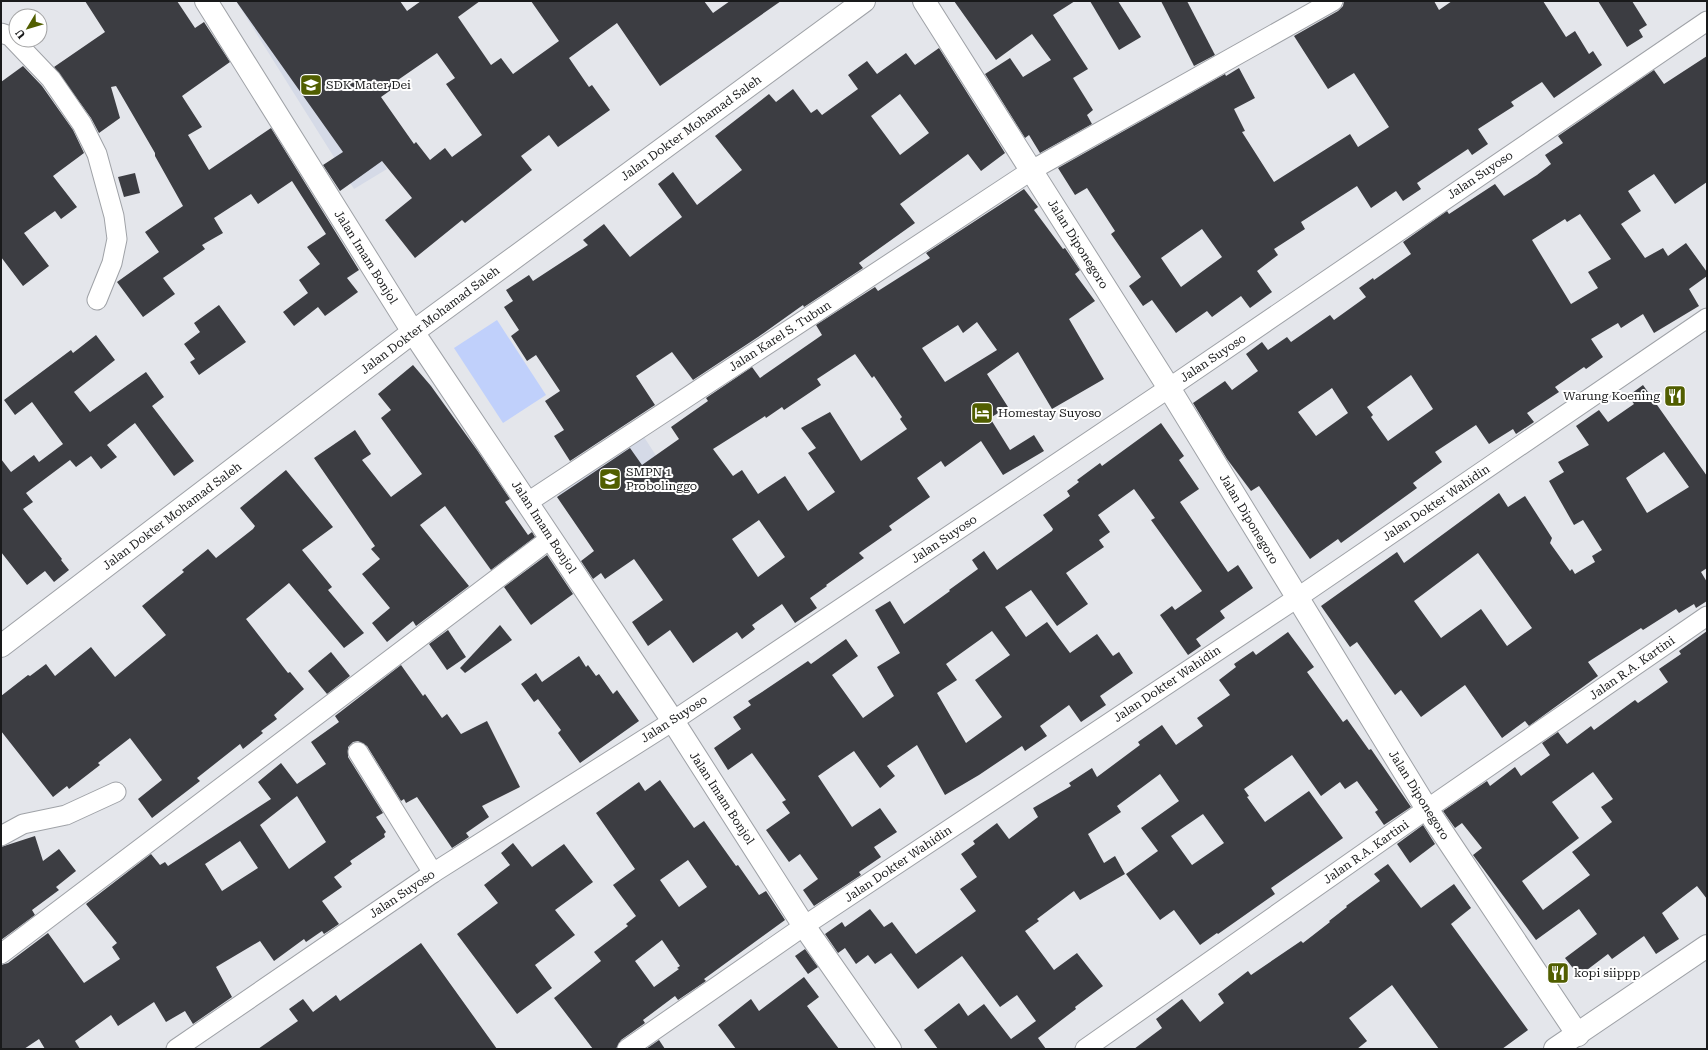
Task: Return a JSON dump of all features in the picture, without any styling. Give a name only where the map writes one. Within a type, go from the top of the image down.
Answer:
[{"type":"street","name":"Jalan Imam Bonjol","points":[[206,1],[413,332],[528,502],[672,721],[804,926],[890,1049]]},
{"type":"street","name":"Jalan Dokter Mohamad Saleh","points":[[1,646],[413,332],[864,1]]},
{"type":"street","name":"Jalan Diponegoro","points":[[924,1],[1169,388],[1427,809],[1578,1035]]},
{"type":"street","name":"Jalan Karel S. Tubun","points":[[528,502],[1032,170],[1333,1]]},
{"type":"street","name":"Jalan Suyoso","points":[[176,1049],[433,873],[672,721],[1169,388],[1707,21]]},
{"type":"street","points":[[1,33],[10,36],[51,79],[82,124],[97,154],[114,216],[117,239],[112,263],[97,300]]},
{"type":"street","name":"Jalan Dokter Wahidin","points":[[627,1049],[804,926],[1297,598],[1707,318]]},
{"type":"street","points":[[1,954],[551,538]]},
{"type":"street","name":"Jalan R.A. Kartini","points":[[1085,1049],[1427,809],[1707,616]]},
{"type":"street","points":[[358,752],[433,873]]},
{"type":"street","points":[[1,836],[23,824],[66,815],[116,792]]},
{"type":"street","points":[[1555,1049],[1578,1035],[1707,946]]},
{"type":"shaded area","name":"SDK Mater Dei","points":[[236,1],[282,1],[387,169],[354,189]]},
{"type":"shaded area","points":[[497,320],[546,395],[503,423],[454,348]]},
{"type":"shaded area","name":"SMPN 1 Probolinggo","points":[[644,437],[662,465],[575,520],[557,492]]},
{"type":"building","points":[[85,1],[177,1],[195,28],[204,22],[230,62],[182,96],[202,127],[188,135],[209,170],[271,128],[359,270],[347,278],[358,292],[325,316],[318,307],[294,326],[283,312],[308,293],[299,280],[320,264],[307,247],[326,234],[292,181],[258,204],[251,194],[214,218],[223,233],[202,245],[205,249],[163,278],[175,294],[143,317],[117,282],[159,252],[145,232],[183,206],[155,156],[155,153],[116,86],[111,87],[120,118],[99,133],[91,118],[54,67],[105,32]]},
{"type":"building","points":[[236,1],[400,1],[407,11],[421,1],[480,1],[458,17],[491,65],[501,58],[513,74],[559,41],[531,1],[704,1],[713,13],[730,1],[781,1],[660,86],[617,23],[569,58],[589,87],[592,85],[610,110],[558,147],[549,135],[521,156],[532,170],[465,223],[462,220],[415,258],[385,220],[412,198],[382,161],[340,191],[323,165],[343,152]],"holes":[[[437,53],[455,78],[446,84],[482,135],[452,157],[445,148],[430,160],[416,142],[414,144],[381,97],[398,85],[395,82]]]},
{"type":"building","points":[[954,1],[1075,1],[1053,15],[1088,69],[1073,78],[1093,110],[1087,115],[1092,124],[1040,153],[1029,135],[1025,138],[985,74],[1010,58],[1023,77],[1051,60],[1032,34],[996,60]]},
{"type":"building","points":[[1090,1],[1118,1],[1141,37],[1119,50]]},
{"type":"building","points":[[1161,1],[1187,1],[1215,55],[1194,66]]},
{"type":"building","points":[[1344,1],[1434,1],[1439,10],[1452,1],[1543,1],[1566,37],[1575,31],[1589,54],[1593,51],[1602,65],[1554,98],[1542,82],[1511,102],[1514,106],[1478,129],[1488,144],[1472,155],[1468,149],[1417,183],[1421,189],[1403,201],[1396,191],[1371,208],[1357,186],[1301,222],[1305,229],[1274,249],[1278,255],[1257,271],[1272,292],[1250,308],[1241,296],[1212,317],[1207,311],[1176,333],[1152,300],[1143,306],[1129,286],[1141,277],[1111,234],[1115,231],[1087,188],[1075,195],[1058,168],[1225,74],[1226,76],[1239,68],[1255,98],[1234,109],[1245,131],[1242,132],[1274,182],[1350,134],[1358,147],[1389,127],[1354,73],[1328,89],[1294,36],[1338,11],[1343,6]],"holes":[[[1202,229],[1222,257],[1181,287],[1161,258]]]},
{"type":"building","points":[[1598,1],[1632,1],[1647,25],[1639,30],[1643,37],[1627,47]]},
{"type":"building","points":[[939,48],[1005,153],[981,171],[968,154],[900,204],[915,223],[859,263],[863,268],[804,307],[803,305],[693,380],[672,352],[636,376],[655,405],[570,461],[554,436],[564,430],[545,401],[560,391],[536,355],[527,361],[511,336],[519,330],[504,307],[513,301],[506,290],[529,275],[533,281],[588,245],[583,240],[604,224],[630,257],[682,217],[658,184],[673,172],[697,205],[742,170],[715,136],[769,94],[776,102],[793,89],[811,113],[817,109],[822,115],[858,89],[848,75],[867,61],[877,74],[906,53],[915,65]],"holes":[[[900,94],[929,133],[900,155],[871,116]]]},
{"type":"building","points":[[1707,56],[1707,182],[1675,204],[1654,174],[1628,191],[1641,211],[1621,224],[1645,258],[1663,248],[1668,256],[1686,243],[1707,272],[1707,276],[1689,289],[1699,306],[1654,333],[1643,314],[1621,328],[1618,323],[1591,339],[1603,357],[1586,369],[1584,367],[1555,387],[1559,392],[1527,413],[1534,422],[1516,434],[1513,429],[1489,444],[1476,425],[1435,452],[1442,462],[1413,483],[1417,488],[1341,543],[1338,539],[1310,559],[1259,486],[1251,491],[1227,459],[1193,403],[1225,381],[1232,390],[1258,371],[1246,354],[1262,342],[1268,350],[1287,337],[1291,342],[1330,315],[1334,320],[1366,297],[1359,288],[1373,278],[1374,280],[1411,254],[1403,242],[1447,211],[1449,214],[1495,184],[1504,196],[1537,175],[1551,164],[1545,155],[1563,143],[1558,136],[1654,70],[1664,84]],"holes":[[[1580,214],[1611,259],[1588,272],[1598,288],[1571,304],[1532,240],[1565,219],[1567,222]],[[1411,375],[1433,409],[1388,441],[1371,417],[1373,415],[1367,407]],[[1332,388],[1348,413],[1316,436],[1298,412]]]},
{"type":"building","points":[[23,66],[42,86],[73,130],[84,153],[53,176],[77,207],[61,219],[55,211],[24,233],[49,266],[23,286],[1,257],[1,82]]},
{"type":"building","points":[[135,173],[140,193],[124,197],[118,177]]},
{"type":"building","points":[[1024,189],[1038,207],[1034,210],[1063,249],[1065,248],[1080,270],[1075,274],[1095,301],[1069,319],[1104,379],[1052,409],[1018,352],[987,374],[1008,407],[990,418],[1010,450],[1034,435],[1044,451],[1003,475],[981,441],[945,467],[941,461],[917,478],[930,497],[889,526],[892,530],[859,553],[864,558],[810,598],[817,608],[795,623],[782,604],[752,625],[755,629],[742,639],[737,632],[693,663],[670,630],[648,646],[632,622],[663,600],[634,559],[605,579],[601,573],[593,579],[581,561],[594,551],[557,497],[630,448],[642,465],[679,439],[671,427],[708,401],[706,398],[752,367],[760,378],[822,335],[816,325],[875,287],[878,291],[930,258],[926,253]],"holes":[[[977,322],[997,350],[945,382],[922,348],[958,325],[963,333]],[[855,354],[872,378],[874,376],[902,417],[900,419],[907,429],[861,461],[830,412],[801,428],[816,448],[808,453],[835,492],[808,511],[785,476],[758,494],[742,470],[733,476],[713,449],[765,416],[766,418],[782,407],[784,410],[821,385],[817,379]],[[759,520],[785,557],[758,577],[732,539]]]},
{"type":"building","points":[[219,305],[246,342],[199,375],[190,362],[195,359],[184,344],[200,332],[194,323]]},
{"type":"building","points":[[96,335],[115,360],[74,392],[90,412],[146,372],[164,397],[152,406],[194,461],[174,476],[135,423],[107,445],[117,457],[101,469],[91,456],[76,467],[70,460],[26,493],[33,502],[23,509],[69,570],[54,582],[45,571],[27,585],[1,552],[1,459],[11,472],[34,455],[39,462],[63,444],[32,402],[15,415],[4,400],[71,350],[73,353]]},
{"type":"building","points":[[413,365],[431,386],[477,450],[510,499],[505,502],[528,535],[532,532],[535,537],[491,570],[445,506],[420,525],[469,586],[416,626],[413,621],[387,642],[372,623],[390,608],[362,574],[380,559],[371,549],[375,546],[314,458],[355,430],[371,454],[362,460],[391,497],[422,474],[381,418],[391,410],[378,394]]},
{"type":"building","points":[[1643,385],[1707,476],[1707,568],[1701,572],[1707,582],[1707,601],[1696,608],[1694,604],[1679,613],[1676,609],[1643,630],[1641,628],[1588,662],[1598,676],[1529,726],[1525,721],[1502,738],[1465,685],[1421,717],[1401,690],[1395,695],[1357,642],[1350,647],[1321,606],[1397,552],[1404,563],[1499,493],[1508,507],[1525,496],[1552,538],[1550,543],[1570,571],[1572,569],[1575,574],[1595,562],[1592,556],[1602,550],[1583,520],[1574,525],[1549,481],[1564,472],[1558,462],[1589,445],[1576,426],[1599,410],[1608,422],[1634,404],[1628,396]],"holes":[[[1664,452],[1689,487],[1647,513],[1626,478]],[[1478,553],[1532,628],[1507,646],[1481,609],[1441,638],[1414,601]]]},
{"type":"building","points":[[1161,423],[1184,456],[1179,460],[1199,489],[1180,502],[1228,572],[1238,565],[1253,588],[1220,611],[1225,618],[1196,639],[1201,646],[1188,655],[1160,615],[1172,606],[1175,610],[1202,591],[1151,520],[1155,518],[1134,489],[1098,515],[1110,532],[1099,540],[1104,547],[1066,573],[1088,604],[1057,626],[1031,590],[1005,607],[1026,637],[1047,622],[1070,653],[1097,634],[1113,656],[1119,652],[1133,673],[1100,696],[1106,705],[1081,722],[1069,705],[1040,726],[1047,736],[1025,751],[1022,746],[979,775],[945,795],[917,745],[887,766],[895,776],[880,788],[854,751],[818,776],[852,827],[880,808],[897,832],[874,847],[881,857],[859,872],[861,875],[814,906],[803,890],[818,879],[800,854],[789,862],[766,830],[790,813],[782,802],[786,800],[752,753],[728,770],[714,748],[741,729],[733,717],[751,705],[748,701],[808,661],[811,664],[846,639],[858,656],[832,675],[863,718],[894,696],[877,667],[900,653],[875,610],[890,601],[904,624],[978,569],[972,560],[984,551],[997,570],[1052,531],[1053,529],[1043,515],[1070,496],[1067,491],[1079,482],[1077,480],[1100,463],[1102,466]],"holes":[[[992,631],[1010,655],[975,680],[1002,717],[966,743],[937,693],[957,680],[946,664]]]},
{"type":"building","points":[[286,470],[333,527],[302,550],[332,587],[328,590],[364,633],[344,648],[289,583],[246,619],[288,673],[290,672],[304,689],[274,715],[277,719],[261,731],[263,733],[243,749],[240,744],[197,778],[200,781],[152,818],[138,799],[162,780],[130,738],[98,763],[100,765],[69,789],[67,786],[53,797],[1,731],[1,696],[28,675],[30,676],[46,664],[55,676],[91,647],[115,677],[166,635],[142,606],[184,572],[182,570],[208,549],[216,558],[253,529],[255,526],[240,508]]},
{"type":"building","points":[[547,555],[573,594],[531,625],[504,587]]},
{"type":"building","points":[[500,625],[512,640],[465,673],[460,668]]},
{"type":"building","points":[[448,630],[466,657],[447,670],[429,644]]},
{"type":"building","points":[[1707,631],[1707,899],[1697,886],[1662,913],[1679,939],[1656,954],[1644,936],[1612,959],[1608,954],[1579,976],[1565,958],[1597,934],[1579,909],[1536,940],[1473,855],[1482,848],[1462,823],[1455,828],[1443,811],[1487,781],[1490,786],[1515,767],[1521,776],[1550,755],[1542,743],[1558,732],[1567,744],[1591,726],[1594,730],[1635,700],[1638,703],[1668,682],[1659,669],[1681,654],[1679,651]],"holes":[[[1593,772],[1613,799],[1601,807],[1612,822],[1572,852],[1590,875],[1543,910],[1522,881],[1579,838],[1552,802]]]},
{"type":"building","points":[[1288,632],[1314,667],[1307,672],[1343,722],[1347,719],[1369,750],[1371,749],[1411,807],[1384,825],[1375,812],[1378,810],[1357,781],[1345,789],[1340,782],[1321,796],[1292,755],[1244,789],[1249,796],[1247,797],[1265,822],[1309,791],[1343,838],[1271,888],[1275,894],[1200,945],[1174,910],[1160,920],[1126,874],[1158,851],[1141,828],[1179,801],[1160,774],[1117,806],[1121,812],[1088,834],[1104,863],[1115,856],[1125,874],[1080,900],[1074,891],[1037,919],[1039,921],[1025,931],[1054,970],[1077,953],[1103,986],[1038,1038],[1046,1049],[938,1049],[924,1030],[959,1003],[968,1016],[984,1004],[1011,1039],[1036,1021],[1017,995],[1000,1007],[962,956],[918,989],[891,953],[875,964],[868,955],[856,964],[845,948],[838,953],[825,934],[842,922],[845,927],[870,909],[884,927],[892,922],[916,954],[976,911],[960,889],[977,877],[961,854],[975,844],[973,841],[997,823],[1009,839],[1038,817],[1033,808],[1071,786],[1069,783],[1092,768],[1097,777],[1140,745],[1138,742],[1162,725],[1176,745],[1203,726],[1197,718],[1230,695],[1219,680],[1236,667],[1234,664],[1253,651],[1256,655]],"holes":[[[1203,814],[1224,843],[1192,865],[1171,836]]]},
{"type":"building","points":[[331,652],[350,676],[327,694],[308,671]]},
{"type":"building","points":[[579,656],[586,667],[588,665],[596,676],[599,674],[613,694],[617,690],[639,721],[580,763],[558,733],[561,730],[538,699],[534,702],[521,684],[536,673],[542,682]]},
{"type":"building","points":[[401,665],[423,696],[425,694],[442,718],[447,714],[461,734],[487,721],[520,787],[482,806],[489,817],[466,833],[469,837],[452,848],[417,797],[406,803],[404,799],[401,801],[367,746],[358,741],[353,742],[348,747],[348,757],[383,813],[376,817],[386,832],[384,834],[385,837],[350,861],[352,864],[334,877],[342,887],[322,901],[339,924],[324,934],[322,931],[306,942],[304,939],[274,961],[260,941],[216,967],[232,997],[193,1024],[185,1011],[166,1022],[154,1002],[118,1026],[111,1015],[75,1041],[80,1049],[45,1049],[39,1039],[24,1049],[1,1049],[1,965],[8,963],[48,933],[84,983],[120,959],[112,947],[117,943],[86,904],[151,854],[160,865],[165,862],[168,866],[271,799],[258,782],[281,763],[297,784],[326,764],[311,742],[339,722],[335,716]],"holes":[[[297,796],[326,842],[289,869],[260,825]],[[240,841],[258,868],[222,891],[205,864]]]},
{"type":"building","points":[[660,780],[694,828],[704,821],[759,895],[766,891],[785,920],[704,979],[706,981],[678,1000],[675,996],[643,1020],[645,1023],[621,1040],[616,1049],[593,1049],[554,998],[601,961],[594,952],[628,926],[626,924],[636,916],[613,885],[635,869],[596,813],[639,782],[645,791]],"holes":[[[688,860],[707,887],[679,907],[660,880]],[[662,940],[680,966],[677,968],[679,969],[654,987],[635,961]]]},
{"type":"building","points":[[1423,825],[1435,844],[1410,863],[1397,844]]},
{"type":"building","points":[[35,836],[43,861],[59,849],[76,871],[56,887],[59,890],[32,910],[35,915],[1,940],[1,847]]},
{"type":"building","points":[[513,843],[532,867],[564,844],[593,882],[555,910],[575,935],[535,965],[552,988],[517,1014],[457,934],[498,903],[484,885],[510,865],[501,853]]},
{"type":"building","points":[[1388,864],[1421,908],[1454,884],[1471,908],[1451,924],[1528,1030],[1502,1049],[1439,1049],[1392,985],[1349,1018],[1367,1041],[1357,1049],[1134,1049],[1162,1028],[1156,1019],[1182,999],[1200,1022],[1224,1003],[1218,994],[1248,971],[1251,975],[1301,941],[1303,943],[1330,922],[1329,921],[1347,907],[1346,906],[1380,881],[1374,874]]},
{"type":"building","points":[[421,943],[497,1049],[258,1049],[298,1021],[289,1009],[303,999],[313,1012],[336,995],[340,1001]]},
{"type":"building","points":[[805,949],[818,967],[808,974],[795,956]]},
{"type":"building","points":[[804,977],[819,997],[807,1006],[839,1049],[736,1049],[718,1025],[751,999],[759,1011]]},
{"type":"building","points":[[659,1040],[665,1049],[646,1049]]},
{"type":"place","name":"SDK Mater Dei","points":[[311,85]]},
{"type":"place","name":"Warung Koening","points":[[1675,396]]},
{"type":"place","name":"Homestay Suyoso","points":[[982,413]]},
{"type":"place","name":"SMPN 1 Probolinggo","points":[[610,479]]},
{"type":"place","name":"kopi siippp","points":[[1558,973]]}]
